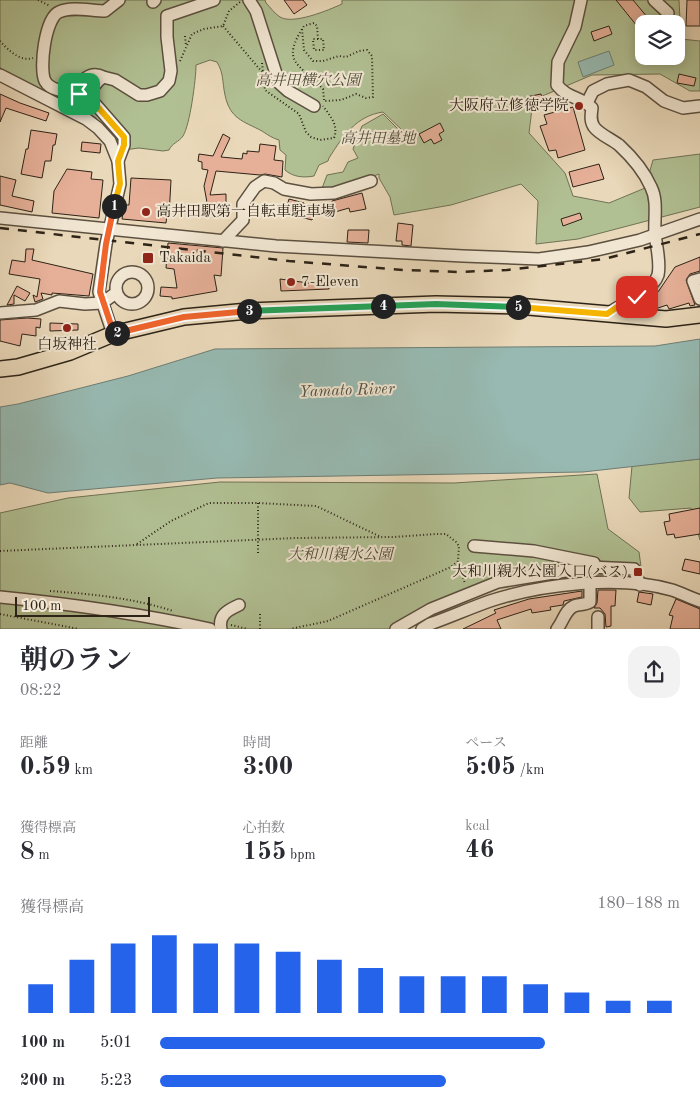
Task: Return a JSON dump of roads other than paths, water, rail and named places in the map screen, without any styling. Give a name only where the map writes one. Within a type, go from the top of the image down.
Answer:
[{"type":"main road","points":[[0,369],[18,367],[70,352],[114,334],[184,317],[248,311],[436,304],[517,306],[666,319],[700,315]]},
{"type":"street","points":[[118,161],[124,145],[124,137],[90,98],[50,86],[43,74],[45,41],[51,20],[56,13],[78,9],[105,11],[119,0]]},
{"type":"street","points":[[73,92],[89,76],[94,74],[115,80],[139,95],[160,91],[169,81],[170,76],[167,16],[214,0]]},
{"type":"street","points":[[249,0],[256,11],[279,83],[288,92],[319,103]]},
{"type":"street","points":[[581,0],[575,27],[558,62],[557,85],[564,94],[587,103],[592,108],[590,118],[594,128],[619,145],[641,167],[652,189],[655,202],[658,276],[649,288],[637,297],[623,303],[607,314]]},
{"type":"street","points":[[654,0],[668,13]]},
{"type":"street","points":[[0,75],[86,119],[110,141],[118,161],[120,184],[109,230],[100,292],[102,303],[114,334]]},
{"type":"street","points":[[90,98],[90,93],[98,80],[103,77]]},
{"type":"street","points":[[587,103],[593,92],[607,84],[629,80],[646,87],[664,101],[683,108],[700,106]]},
{"type":"street","points":[[223,241],[243,220],[243,204],[255,187],[264,181],[274,182],[284,189],[311,194],[334,193],[371,181]]},
{"type":"street","points":[[0,218],[276,246],[454,256],[539,258],[588,252],[640,240],[700,219]]},
{"type":"street","points":[[700,279],[694,281],[700,299]]},
{"type":"street","points":[[0,313],[36,310],[59,301],[85,304],[102,303],[116,293]]},
{"type":"street","points":[[469,545],[534,551],[618,568]]},
{"type":"street","points":[[396,629],[431,609],[498,582],[590,567],[634,569],[640,585]]},
{"type":"street","points":[[422,629],[448,624],[491,601],[547,588],[590,583],[609,582],[672,590],[700,601]]},
{"type":"street","points":[[557,629],[568,610],[573,606],[590,602],[590,583]]},
{"type":"street","points":[[0,597],[62,603],[143,615],[210,629]]},
{"type":"street","points":[[221,629],[220,623],[225,612],[239,605]]},
{"type":"water","points":[[609,51],[614,65],[583,77],[578,62]]},
{"type":"water","name":"Yamato River","points":[[700,339],[700,459],[583,472],[217,478],[48,493],[10,483],[0,485],[0,407],[128,376],[215,349],[655,346]]},
{"type":"railway","points":[[0,228],[289,261],[403,270],[460,272],[507,270],[604,259],[700,234]]},
{"type":"place","name":"大阪府立修徳学院","points":[[579,106]]},
{"type":"place","name":"高井田駅第一自転車駐車場","points":[[146,212]]},
{"type":"place","name":"Takaida","points":[[148,258]]},
{"type":"place","name":"7-Eleven","points":[[291,282]]},
{"type":"place","name":"白坂神社","points":[[67,328]]},
{"type":"place","name":"大和川親水公園入口(バス)","points":[[638,572]]},
{"type":"park label","name":"高井田横穴公園","points":[[308,81]]},
{"type":"park label","name":"高井田墓地","points":[[378,139]]},
{"type":"park label","name":"大和川親水公園","points":[[340,555]]}]
